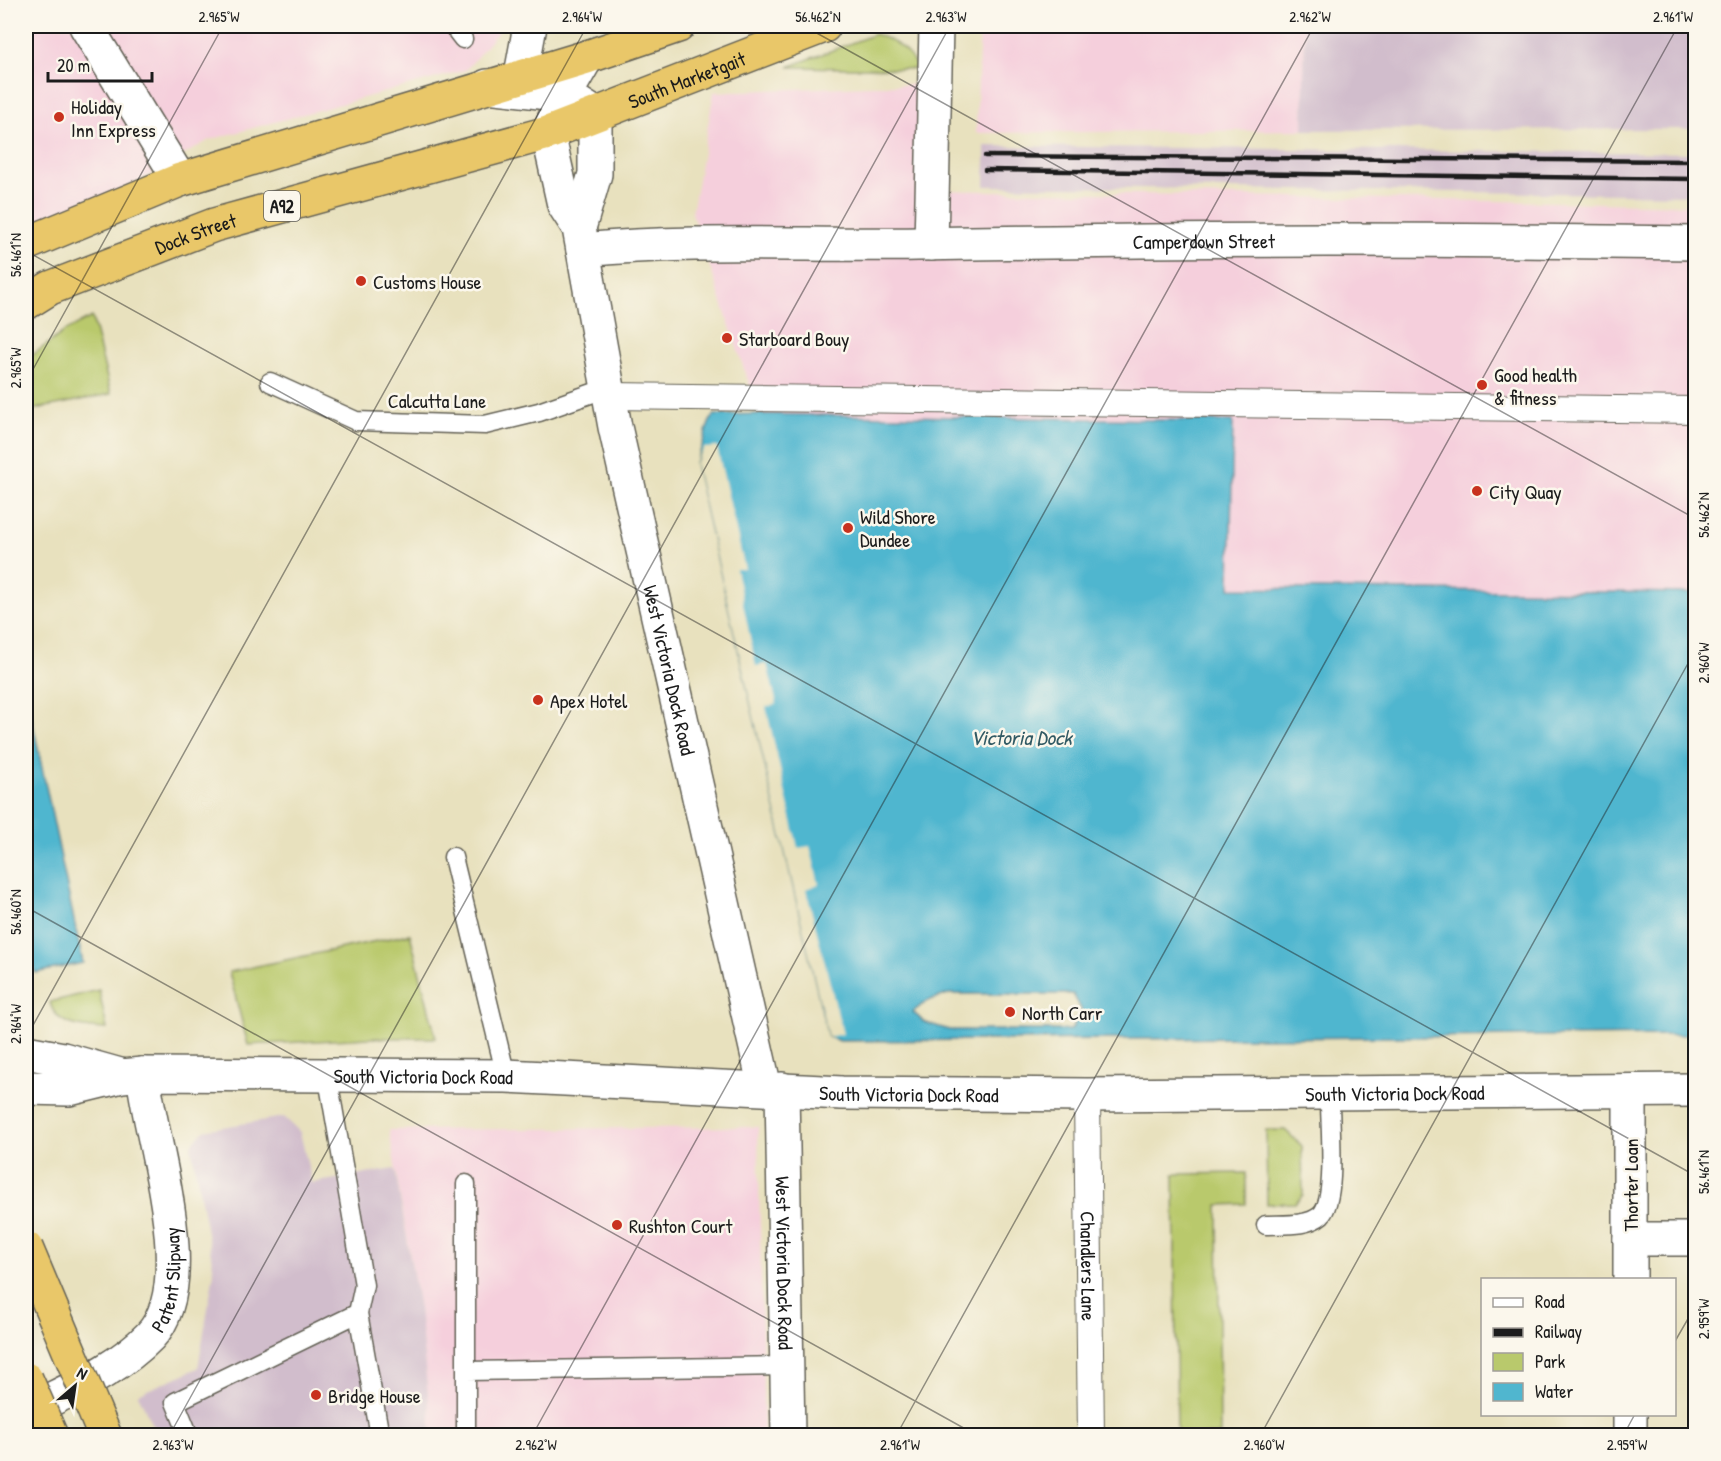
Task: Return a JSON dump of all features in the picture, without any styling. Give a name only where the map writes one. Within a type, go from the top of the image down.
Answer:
[{"type":"highway","points":[[26,244],[180,180],[586,57],[678,26]]},
{"type":"highway","name":"South Marketgait","points":[[548,133],[824,26]]},
{"type":"highway","name":"Dock Street","points":[[26,303],[50,288],[214,225],[548,133]]},
{"type":"highway","points":[[26,1248],[105,1436]]},
{"type":"highway","points":[[26,1378],[51,1436]]},
{"type":"street","points":[[86,26],[180,180]]},
{"type":"street","points":[[521,75],[530,26]]},
{"type":"street","points":[[581,239],[768,246],[932,244],[936,26]]},
{"type":"street","points":[[548,133],[564,95],[586,57]]},
{"type":"street","points":[[488,86],[564,95],[595,114]]},
{"type":"street","name":"West Victoria Dock Road","points":[[581,239],[594,174],[595,114]]},
{"type":"street","name":"West Victoria Dock Road","points":[[548,133],[564,205],[581,239],[608,392],[774,1088],[794,1226],[787,1366],[788,1436]]},
{"type":"street","name":"Camperdown Street","points":[[932,244],[987,241],[1695,243]]},
{"type":"street","points":[[608,392],[1695,410]]},
{"type":"street","name":"South Victoria Dock Road","points":[[26,1052],[132,1075]]},
{"type":"street","name":"South Victoria Dock Road","points":[[26,1088],[69,1089],[132,1075],[327,1073],[506,1076],[842,1093],[1087,1095],[1695,1090]]},
{"type":"street","name":"Patent Slipway","points":[[26,1412],[129,1355],[152,1334],[165,1309],[174,1270],[172,1247],[132,1075]]},
{"type":"street","name":"Thorter Loan","points":[[1630,1091],[1630,1278]]},
{"type":"street","name":"Chandlers Lane","points":[[1087,1095],[1091,1436]]},
{"type":"street","points":[[1630,1239],[1695,1239]]},
{"type":"street","points":[[1630,1416],[1630,1436]]},
{"type":"lane","name":"Calcutta Lane","points":[[270,382],[356,421],[485,425],[608,392]]},
{"type":"lane","points":[[453,856],[506,1076]]},
{"type":"lane","points":[[327,1073],[364,1285],[358,1312],[380,1436]]},
{"type":"lane","points":[[1266,1225],[1303,1223],[1321,1215],[1330,1196],[1330,1094]]},
{"type":"lane","points":[[465,1436],[466,1184]]},
{"type":"lane","points":[[189,1436],[175,1402],[358,1312]]},
{"type":"lane","points":[[466,1371],[787,1366]]},
{"type":"shaded area","points":[[26,26],[503,26],[466,70],[209,140],[54,231],[26,244]]},
{"type":"shaded area","points":[[980,26],[1305,26],[1303,130],[976,133]]},
{"type":"shaded area","points":[[1305,26],[1695,26],[1695,129],[1303,130]]},
{"type":"shaded area","points":[[923,84],[932,190],[1695,205],[1695,593],[1230,588],[1232,421],[759,414],[692,213],[714,92]]},
{"type":"shaded area","points":[[985,146],[1695,153],[1695,195],[985,186]]},
{"type":"shaded area","points":[[284,1117],[300,1132],[312,1183],[395,1169],[419,1309],[432,1435],[157,1435],[138,1394],[198,1368],[214,1272],[191,1145],[204,1130]]},
{"type":"shaded area","points":[[758,1127],[764,1435],[432,1435],[419,1309],[389,1130]]},
{"type":"green space","points":[[875,34],[901,47],[918,69],[788,67]]},
{"type":"green space","points":[[92,317],[111,394],[26,411],[26,360],[65,331]]},
{"type":"green space","points":[[410,934],[436,1038],[369,1038],[248,1045],[229,972]]},
{"type":"green space","points":[[99,990],[107,1029],[81,1027],[65,1021],[58,1017],[50,1002]]},
{"type":"green space","points":[[1266,1130],[1285,1130],[1302,1146],[1303,1195],[1295,1203],[1267,1204]]},
{"type":"green space","points":[[1246,1173],[1246,1204],[1218,1205],[1220,1435],[1177,1435],[1174,1174]]},
{"type":"water","name":"Victoria Dock","points":[[714,415],[1233,421],[1230,588],[1695,593],[1695,1035],[840,1041],[828,1037],[695,463],[708,425]],"holes":[[[949,994],[1073,994],[1082,1011],[1071,1030],[949,1030],[924,1022],[913,1012],[927,1001]]]},
{"type":"water","points":[[26,691],[83,963],[35,973],[26,929]]},
{"type":"pier","points":[[717,447],[745,569],[736,569],[756,666],[767,664],[777,704],[766,707],[798,848],[810,846],[819,884],[806,889],[843,1034],[828,1037],[695,463],[704,448]]},
{"type":"railway","points":[[985,156],[1696,161]]},
{"type":"railway","points":[[985,170],[1696,179]]},
{"type":"place","name":"Holiday Inn Express","points":[[59,117]]},
{"type":"place","name":"Customs House","points":[[361,281]]},
{"type":"place","name":"Starboard Bouy","points":[[727,338]]},
{"type":"place","name":"Good health & fitness","points":[[1482,385]]},
{"type":"place","name":"City Quay","points":[[1477,491]]},
{"type":"place","name":"Wild Shore Dundee","points":[[848,528]]},
{"type":"place","name":"Apex Hotel","points":[[538,700]]},
{"type":"place","name":"North Carr","points":[[1010,1012]]},
{"type":"place","name":"Rushton Court","points":[[617,1225]]},
{"type":"place","name":"Bridge House","points":[[316,1395]]}]
